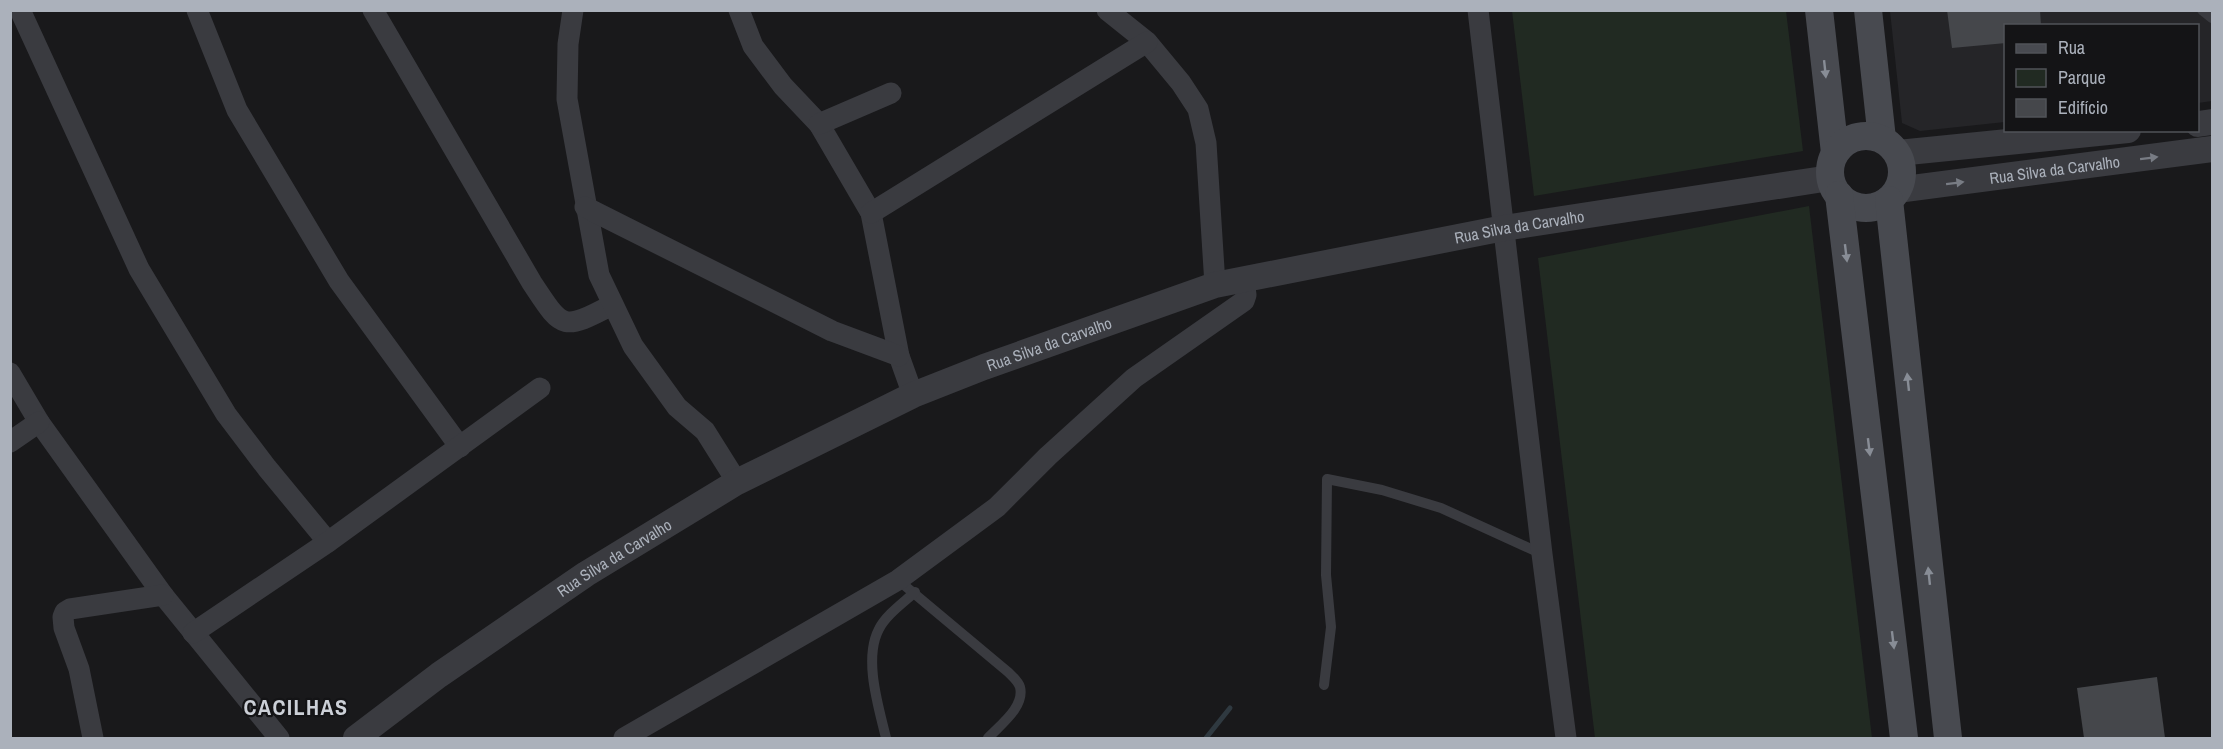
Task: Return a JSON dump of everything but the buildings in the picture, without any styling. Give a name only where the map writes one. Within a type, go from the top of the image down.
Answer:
[{"type":"main road","points":[[1819,10],[1834,176],[1904,738]]},
{"type":"main road","points":[[1868,10],[1890,146]]},
{"type":"main road","points":[[1859,136],[1871,136],[1890,146],[1901,160],[1902,176],[1893,195],[1878,206],[1866,208],[1854,206],[1834,176],[1847,141],[1859,136]]},
{"type":"main road","points":[[1893,195],[1948,738]]},
{"type":"street","points":[[20,10],[139,269],[226,414],[328,542]]},
{"type":"street","points":[[197,10],[237,110],[339,281],[460,447]]},
{"type":"street","points":[[373,10],[532,283],[554,316],[565,322],[576,322],[612,305]]},
{"type":"street","points":[[573,10],[568,44],[567,99],[599,275],[633,346],[676,407],[705,431],[737,482]]},
{"type":"street","points":[[739,10],[753,46],[783,86],[819,124],[871,213],[898,356],[913,395]]},
{"type":"street","points":[[1107,10],[1147,42],[1181,83],[1198,108],[1206,143],[1215,285]]},
{"type":"street","points":[[1478,10],[1566,738]]},
{"type":"street","points":[[871,213],[1147,42]]},
{"type":"street","points":[[819,124],[891,93]]},
{"type":"street","name":"Rua Silva da Carvalho","points":[[1890,146],[2098,132]]},
{"type":"street","name":"Rua Silva da Carvalho","points":[[1893,195],[2212,149]]},
{"type":"street","name":"Rua Silva da Carvalho","points":[[356,738],[439,675],[586,574],[737,482],[913,395],[984,366],[1215,285],[1504,228],[1834,176]]},
{"type":"street","points":[[585,207],[832,331],[898,356]]},
{"type":"street","points":[[624,738],[907,586],[997,507],[1079,426],[1134,378],[1244,301],[1246,296],[1244,280]]},
{"type":"street","points":[[10,373],[39,422],[163,595],[279,738]]},
{"type":"street","points":[[193,633],[328,542],[540,388]]},
{"type":"street","points":[[10,442],[39,422]]},
{"type":"street","points":[[93,738],[79,669],[64,628],[65,612],[70,609],[163,595]]},
{"type":"lane","points":[[2202,10],[2212,18]]},
{"type":"lane","points":[[1324,685],[1331,627],[1326,575],[1327,479],[1382,490],[1441,508],[1542,554]]},
{"type":"lane","points":[[886,738],[872,670],[874,643],[879,628],[907,586],[1019,684],[1020,693],[1016,708],[988,738]]},
{"type":"shaded area","points":[[1890,11],[2212,11],[2212,101],[2199,103],[2199,24],[2004,24],[2004,122],[1920,131],[1902,123]]},
{"type":"green space","points":[[1512,11],[1786,11],[1803,151],[1534,196]]},
{"type":"green space","points":[[1809,206],[1872,738],[1595,738],[1538,258]]},
{"type":"waterway","points":[[1206,738],[1230,708]]},
{"type":"district","name":"CACILHAS","points":[[296,707]]}]
